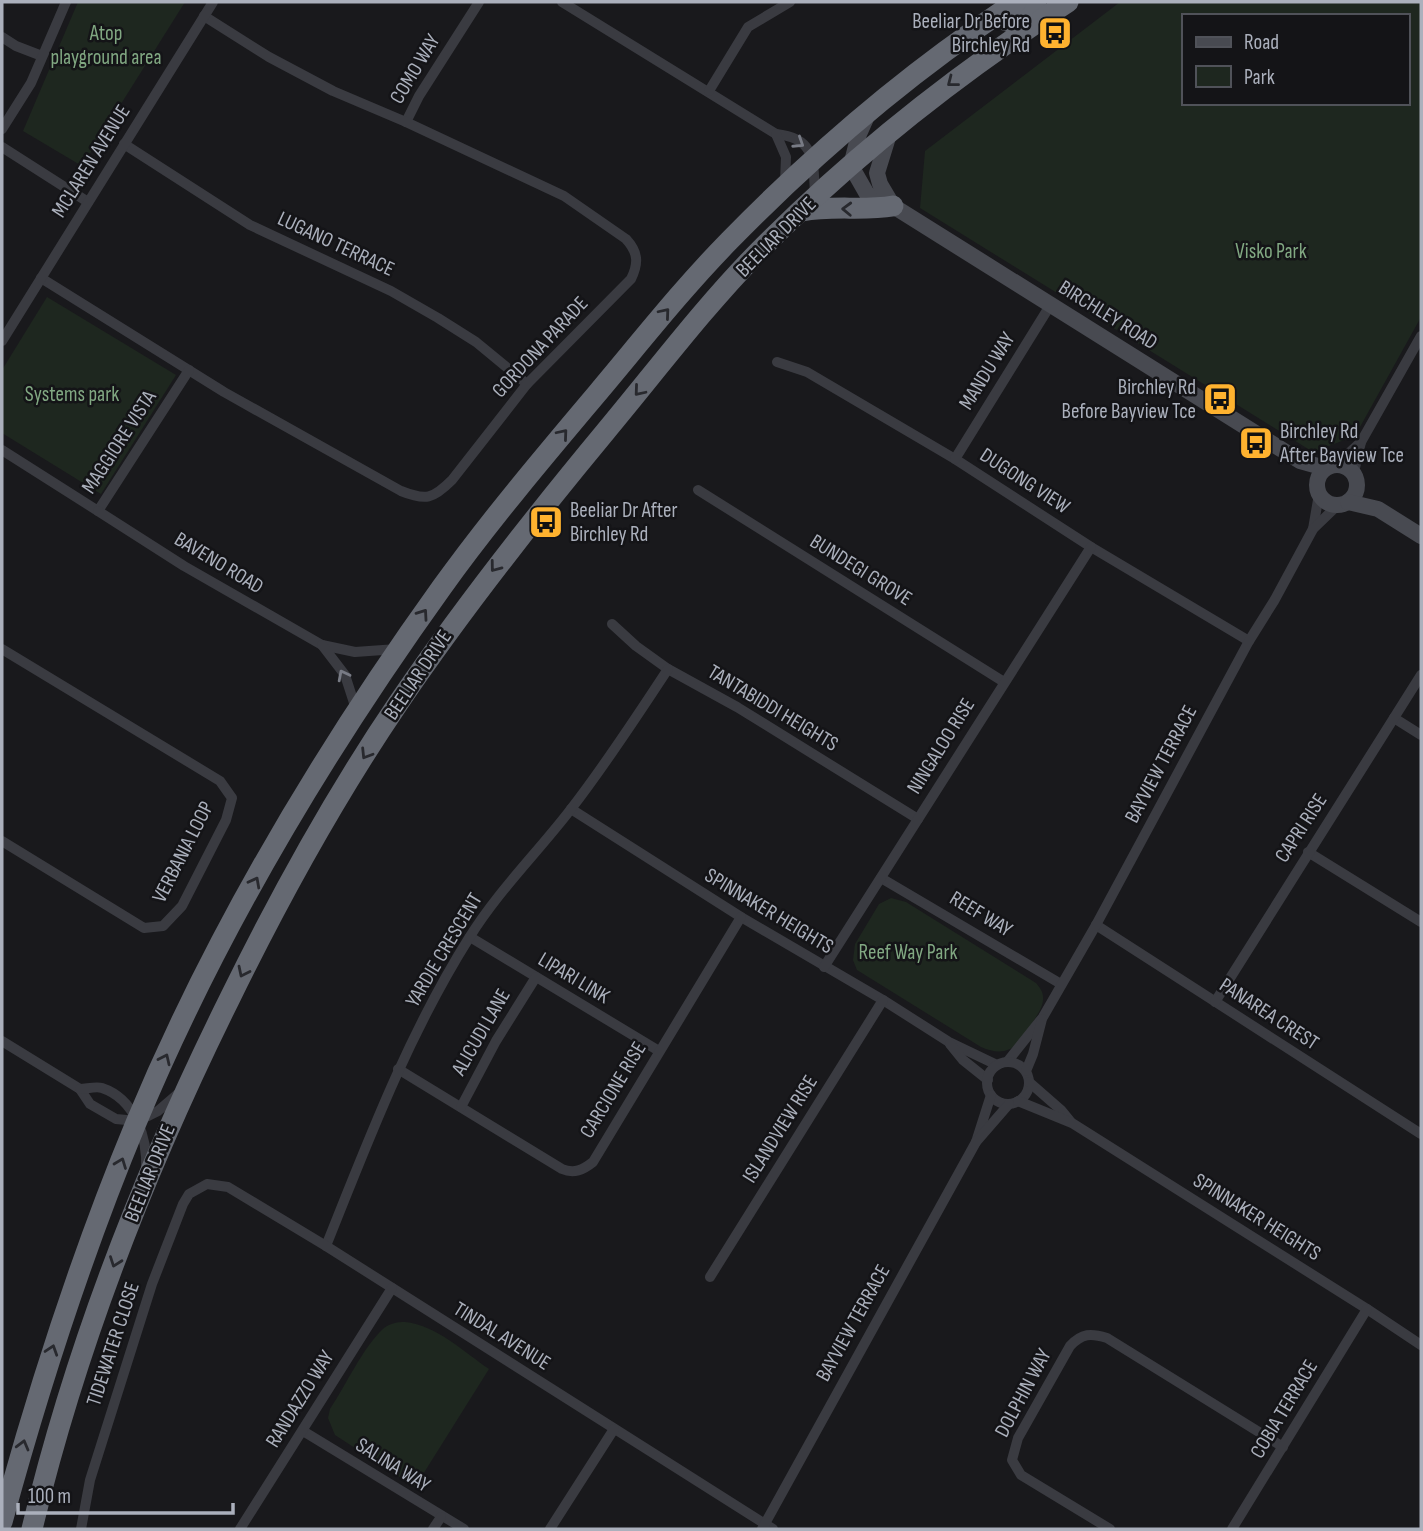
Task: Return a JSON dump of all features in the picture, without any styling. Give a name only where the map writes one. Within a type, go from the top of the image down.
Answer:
[{"type":"highway","name":"BEELIAR DRIVE","points":[[2,1522],[31,1415],[78,1272],[137,1121],[197,990],[230,928],[292,814],[356,710],[444,584],[494,519],[726,244],[784,187],[870,111],[926,65],[1016,2]]},
{"type":"highway","points":[[926,65],[944,61],[1036,2]]},
{"type":"highway","name":"BEELIAR DRIVE","points":[[32,1529],[77,1365],[145,1184],[187,1085],[286,887],[397,705],[468,603],[515,542],[696,322],[758,252],[890,131],[970,68],[1068,2]]},
{"type":"highway","points":[[808,204],[867,210],[893,206]]},
{"type":"highway","points":[[638,346],[646,353],[653,352],[734,263],[758,252]]},
{"type":"street","points":[[2,129],[31,83],[66,2]]},
{"type":"street","name":"MCLAREN AVENUE","points":[[2,341],[213,2]]},
{"type":"street","name":"COMO WAY","points":[[405,122],[479,2]]},
{"type":"street","points":[[562,2],[776,134],[788,135],[803,142],[809,148],[813,162],[808,204]]},
{"type":"street","points":[[709,91],[748,27],[790,2]]},
{"type":"street","name":"GORDONA PARADE","points":[[41,278],[189,370],[401,491],[423,498],[440,492],[452,480],[527,384],[631,279],[636,269],[634,248],[626,239],[565,196],[333,92],[204,16]]},
{"type":"street","points":[[2,37],[16,46],[42,56]]},
{"type":"street","points":[[850,166],[859,134],[870,111]]},
{"type":"street","points":[[890,131],[877,173],[893,206]]},
{"type":"street","points":[[776,134],[787,166],[784,187]]},
{"type":"street","name":"LUGANO TERRACE","points":[[124,144],[250,225],[391,291],[438,318],[476,342],[527,384]]},
{"type":"street","points":[[2,147],[88,202]]},
{"type":"street","name":"BIRCHLEY ROAD","points":[[850,166],[867,194],[893,206],[1300,461],[1331,466]]},
{"type":"street","name":"MANDU WAY","points":[[955,459],[1051,304]]},
{"type":"street","points":[[1421,337],[1361,442],[1319,475],[1318,489],[1327,502],[1378,509],[1421,536]]},
{"type":"street","name":"DUGONG VIEW","points":[[777,362],[807,372],[955,459],[1090,547],[1248,641]]},
{"type":"street","name":"MAGGIORE VISTA","points":[[2,450],[98,511],[189,370]]},
{"type":"street","points":[[1343,503],[1353,497],[1361,442]]},
{"type":"street","name":"BIRCHLEY ROAD","points":[[1300,461],[1318,489]]},
{"type":"street","points":[[1331,466],[1346,466],[1378,509]]},
{"type":"street","name":"BAYVIEW TERRACE","points":[[1313,529],[1318,489]]},
{"type":"street","name":"BUNDEGI GROVE","points":[[698,490],[1003,682]]},
{"type":"street","name":"BAYVIEW TERRACE","points":[[1002,1063],[1043,1017],[1096,925],[1248,641],[1274,601],[1313,529],[1343,503]]},
{"type":"street","name":"BAVENO ROAD","points":[[98,511],[184,566],[322,645],[355,652],[398,649]]},
{"type":"street","name":"NINGALOO RISE","points":[[824,967],[1090,547]]},
{"type":"street","name":"TANTABIDDI HEIGHTS","points":[[612,624],[668,669],[737,707],[918,819]]},
{"type":"street","name":"BAVENO ROAD","points":[[322,645],[345,675],[356,710]]},
{"type":"street","name":"VERBANIA LOOP","points":[[2,649],[220,781],[232,798],[226,820],[182,906],[163,926],[144,928],[2,841]]},
{"type":"street","name":"YARDIE CRESCENT","points":[[326,1246],[398,1069],[470,937],[496,899],[571,809],[615,750],[668,669]]},
{"type":"street","name":"CAPRI RISE","points":[[1215,1002],[1421,675]]},
{"type":"street","points":[[1394,718],[1421,735]]},
{"type":"street","name":"SPINNAKER HEIGHTS","points":[[571,809],[741,917],[949,1042],[1002,1063]]},
{"type":"street","points":[[1308,852],[1421,922]]},
{"type":"street","name":"REEF WAY","points":[[881,878],[1061,984]]},
{"type":"street","name":"CARCIONE RISE","points":[[398,1069],[562,1169],[578,1171],[593,1162],[741,917]]},
{"type":"street","name":"PANAREA CREST","points":[[1096,925],[1421,1134]]},
{"type":"street","name":"LIPARI LINK","points":[[470,937],[659,1051]]},
{"type":"street","name":"ALICUDI LANE","points":[[461,1107],[496,1041],[536,977]]},
{"type":"street","name":"ISLANDVIEW RISE","points":[[710,1277],[883,1000]]},
{"type":"street","name":"BAYVIEW TERRACE","points":[[1027,1076],[1043,1017]]},
{"type":"street","points":[[2,1041],[80,1089],[90,1104],[116,1118],[137,1121],[158,1111],[187,1085]]},
{"type":"street","name":"SPINNAKER HEIGHTS","points":[[949,1042],[963,1060],[988,1080]]},
{"type":"street","points":[[1002,1063],[1018,1064],[1027,1076],[1026,1095],[1014,1103],[999,1102],[991,1094],[988,1080],[991,1072],[1002,1063]]},
{"type":"street","name":"SPINNAKER HEIGHTS","points":[[1027,1076],[1072,1123]]},
{"type":"street","points":[[80,1089],[101,1088],[124,1102],[137,1121],[146,1154],[145,1184]]},
{"type":"street","name":"BAYVIEW TERRACE","points":[[766,1528],[976,1142],[991,1094]]},
{"type":"street","name":"BAYVIEW TERRACE","points":[[976,1142],[1014,1103]]},
{"type":"street","name":"SPINNAKER HEIGHTS","points":[[1014,1103],[1072,1123],[1421,1345]]},
{"type":"street","name":"TINDAL AVENUE","points":[[207,1184],[228,1187],[326,1246],[766,1528]]},
{"type":"street","name":"TIDEWATER CLOSE","points":[[81,1529],[90,1480],[152,1284],[183,1204],[189,1194],[207,1184]]},
{"type":"street","name":"RANDAZZO WAY","points":[[240,1529],[393,1288]]},
{"type":"street","name":"COBIA TERRACE","points":[[1232,1529],[1367,1309]]},
{"type":"street","name":"DOLPHIN WAY","points":[[1110,1529],[1021,1475],[1012,1460],[1018,1438],[1070,1346],[1083,1335],[1107,1338],[1283,1447]]},
{"type":"street","points":[[550,1529],[614,1429]]},
{"type":"street","name":"SALINA WAY","points":[[303,1431],[464,1529]]},
{"type":"street","points":[[433,1529],[441,1517]]},
{"type":"green space","name":"Atop playground area","points":[[78,2],[185,2],[82,166],[23,131]]},
{"type":"green space","name":"Visko Park","points":[[1120,2],[1421,2],[1421,317],[1355,436],[1313,452],[920,208],[925,151]]},
{"type":"green space","name":"Systems park","points":[[47,297],[176,375],[101,494],[2,433],[2,370]]},
{"type":"green space","name":"Reef Way Park","points":[[891,898],[906,902],[1036,983],[1042,993],[1042,1004],[1018,1043],[1012,1048],[999,1051],[981,1047],[857,970],[853,960],[855,944],[879,904]]},
{"type":"green space","points":[[405,1322],[439,1334],[489,1369],[415,1487],[335,1435],[328,1418],[330,1409],[376,1336],[389,1325]]},
{"type":"place","name":"Beeliar Dr Before Birchley Rd","points":[[1055,33]]},
{"type":"place","name":"Birchley Rd Before Bayview Tce","points":[[1220,399]]},
{"type":"place","name":"Birchley Rd After Bayview Tce","points":[[1256,443]]},
{"type":"place","name":"Beeliar Dr After Birchley Rd","points":[[546,522]]}]
